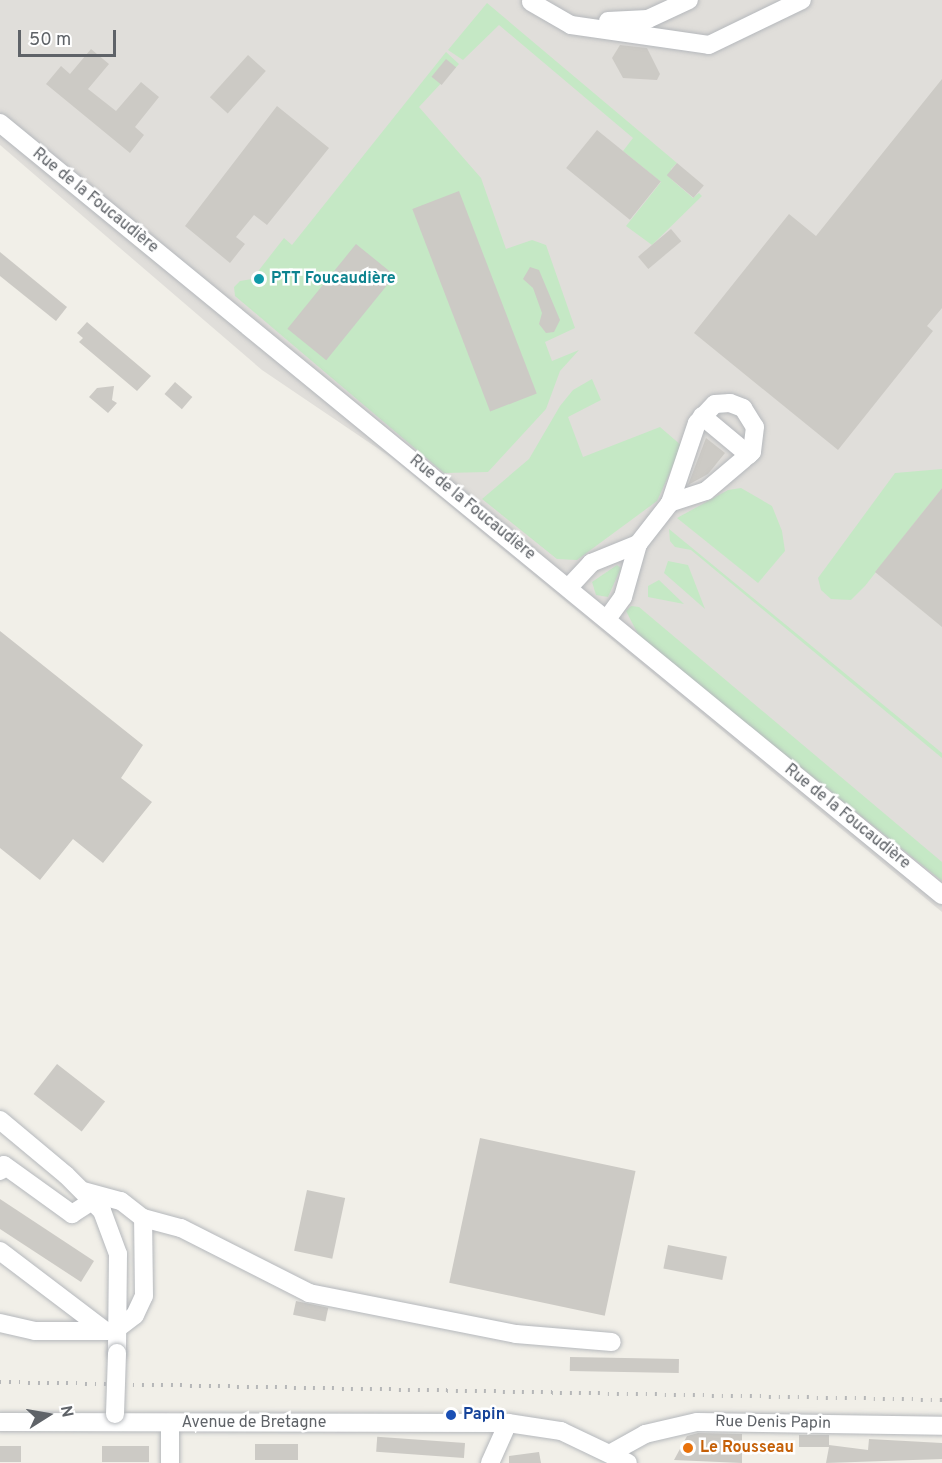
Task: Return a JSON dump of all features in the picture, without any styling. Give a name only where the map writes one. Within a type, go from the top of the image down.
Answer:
[{"type":"street","points":[[524,1],[619,23],[648,19],[689,0]]},
{"type":"street","points":[[524,1],[571,25],[709,45],[802,0]]},
{"type":"street","name":"Rue de la Foucaudière","points":[[0,123],[942,895]]},
{"type":"street","points":[[607,619],[623,597],[638,544],[670,503],[679,470],[702,416],[715,404],[730,403],[743,408],[755,427],[749,455],[706,491],[670,503]]},
{"type":"street","points":[[702,416],[749,455]]},
{"type":"street","points":[[569,588],[591,563],[638,544]]},
{"type":"street","points":[[0,1120],[102,1211],[118,1254],[113,1330],[117,1353],[115,1419]]},
{"type":"street","points":[[0,1171],[4,1165],[72,1214],[87,1196]]},
{"type":"street","points":[[87,1196],[121,1201],[143,1218],[181,1228],[309,1293],[516,1334],[612,1342]]},
{"type":"street","points":[[0,1323],[35,1331],[113,1330],[135,1315],[144,1296],[143,1218]]},
{"type":"street","points":[[0,1251],[113,1330]]},
{"type":"street","name":"Avenue de Bretagne","points":[[0,1422],[115,1419],[170,1423],[508,1423],[561,1431],[628,1463]]},
{"type":"street","name":"Rue Denis Papin","points":[[611,1453],[652,1431],[697,1422],[942,1426]]},
{"type":"street","points":[[170,1423],[170,1463]]},
{"type":"street","points":[[490,1463],[508,1423]]},
{"type":"shaded area","points":[[0,0],[942,0],[942,912],[392,458],[262,370],[0,145]]},
{"type":"green space","points":[[487,3],[677,163],[671,169],[672,180],[693,198],[699,193],[702,196],[652,245],[626,226],[661,182],[623,151],[633,138],[499,25],[463,60],[448,50]]},
{"type":"green space","points":[[446,52],[459,64],[419,107],[481,178],[506,249],[532,240],[546,245],[575,328],[545,342],[552,361],[579,350],[560,371],[546,409],[488,472],[444,473],[235,296],[234,287],[240,281],[252,279],[284,238],[292,245]]},
{"type":"green space","points":[[592,379],[601,400],[568,417],[583,457],[660,427],[682,446],[657,501],[577,560],[557,559],[482,499],[529,459],[560,406],[573,390]]},
{"type":"green space","points":[[942,469],[942,488],[865,586],[851,600],[831,599],[821,590],[818,578],[895,473]]},
{"type":"green space","points":[[741,488],[772,506],[782,531],[785,551],[758,583],[677,518],[728,490]]},
{"type":"green space","points":[[669,529],[942,753],[942,758],[691,550],[675,547],[670,541]]},
{"type":"green space","points":[[668,561],[688,565],[705,609],[664,573]]},
{"type":"green space","points":[[617,565],[621,568],[608,597],[596,595],[592,582]]},
{"type":"green space","points":[[659,580],[684,604],[648,597],[648,586]]},
{"type":"green space","points":[[631,606],[639,607],[942,862],[942,881],[640,638],[626,611]]},
{"type":"building","points":[[620,45],[647,48],[660,74],[657,80],[623,78],[612,58]]},
{"type":"building","points":[[91,49],[109,64],[88,89],[116,111],[141,82],[159,97],[135,127],[144,135],[130,153],[46,84],[61,66],[70,74]]},
{"type":"building","points":[[248,55],[266,71],[228,113],[210,97]]},
{"type":"building","points":[[446,59],[456,67],[442,85],[432,77]]},
{"type":"building","points":[[942,79],[942,308],[927,326],[933,331],[838,450],[694,333],[789,214],[816,236]]},
{"type":"building","points":[[277,106],[329,148],[267,225],[254,215],[236,237],[245,244],[230,263],[185,226]]},
{"type":"building","points":[[597,130],[661,182],[630,220],[566,168]]},
{"type":"building","points":[[677,163],[704,185],[694,198],[667,175]]},
{"type":"building","points":[[459,191],[537,394],[490,412],[412,209]]},
{"type":"building","points":[[671,229],[681,241],[648,269],[638,257]]},
{"type":"building","points":[[356,244],[395,275],[326,360],[287,329]]},
{"type":"building","points":[[0,252],[67,307],[56,321],[0,276]]},
{"type":"building","points":[[530,267],[539,270],[560,320],[554,332],[546,333],[539,324],[542,313],[533,288],[523,279]]},
{"type":"building","points":[[87,322],[151,376],[137,391],[79,342],[83,338],[77,333]]},
{"type":"building","points":[[175,382],[192,397],[182,409],[165,394]]},
{"type":"building","points":[[114,386],[112,400],[117,403],[108,413],[89,397],[97,388]]},
{"type":"building","points":[[706,438],[725,453],[708,474],[688,485]]},
{"type":"building","points":[[942,488],[942,627],[875,572]]},
{"type":"building","points":[[0,631],[143,745],[121,778],[152,802],[103,863],[73,839],[40,880],[0,848]]},
{"type":"building","points":[[57,1064],[105,1102],[82,1131],[34,1094]]},
{"type":"building","points":[[480,1138],[636,1171],[605,1316],[449,1283]]},
{"type":"building","points":[[307,1190],[345,1198],[332,1259],[294,1251]]},
{"type":"building","points":[[0,1199],[94,1261],[81,1282],[0,1229]]},
{"type":"building","points":[[668,1245],[727,1256],[722,1280],[663,1269]]},
{"type":"building","points":[[296,1301],[328,1308],[325,1322],[293,1315]]},
{"type":"building","points":[[570,1357],[679,1359],[679,1373],[570,1371]]},
{"type":"building","points":[[698,1433],[742,1434],[742,1463],[674,1460],[687,1436]]},
{"type":"building","points":[[799,1435],[829,1435],[829,1445],[868,1450],[869,1439],[942,1443],[942,1459],[826,1463],[829,1447],[799,1447]]},
{"type":"building","points":[[377,1437],[465,1443],[464,1458],[376,1452]]},
{"type":"building","points":[[255,1444],[298,1444],[298,1460],[255,1460]]},
{"type":"building","points":[[0,1446],[21,1446],[21,1462],[0,1462]]},
{"type":"building","points":[[102,1446],[149,1446],[149,1462],[102,1462]]},
{"type":"building","points":[[539,1452],[541,1463],[509,1463],[509,1456]]},
{"type":"railway","points":[[0,1382],[942,1400]]},
{"type":"place","name":"PTT Foucaudière","points":[[259,279]]},
{"type":"place","name":"Papin","points":[[451,1415]]},
{"type":"place","name":"Le Rousseau","points":[[688,1448]]}]
